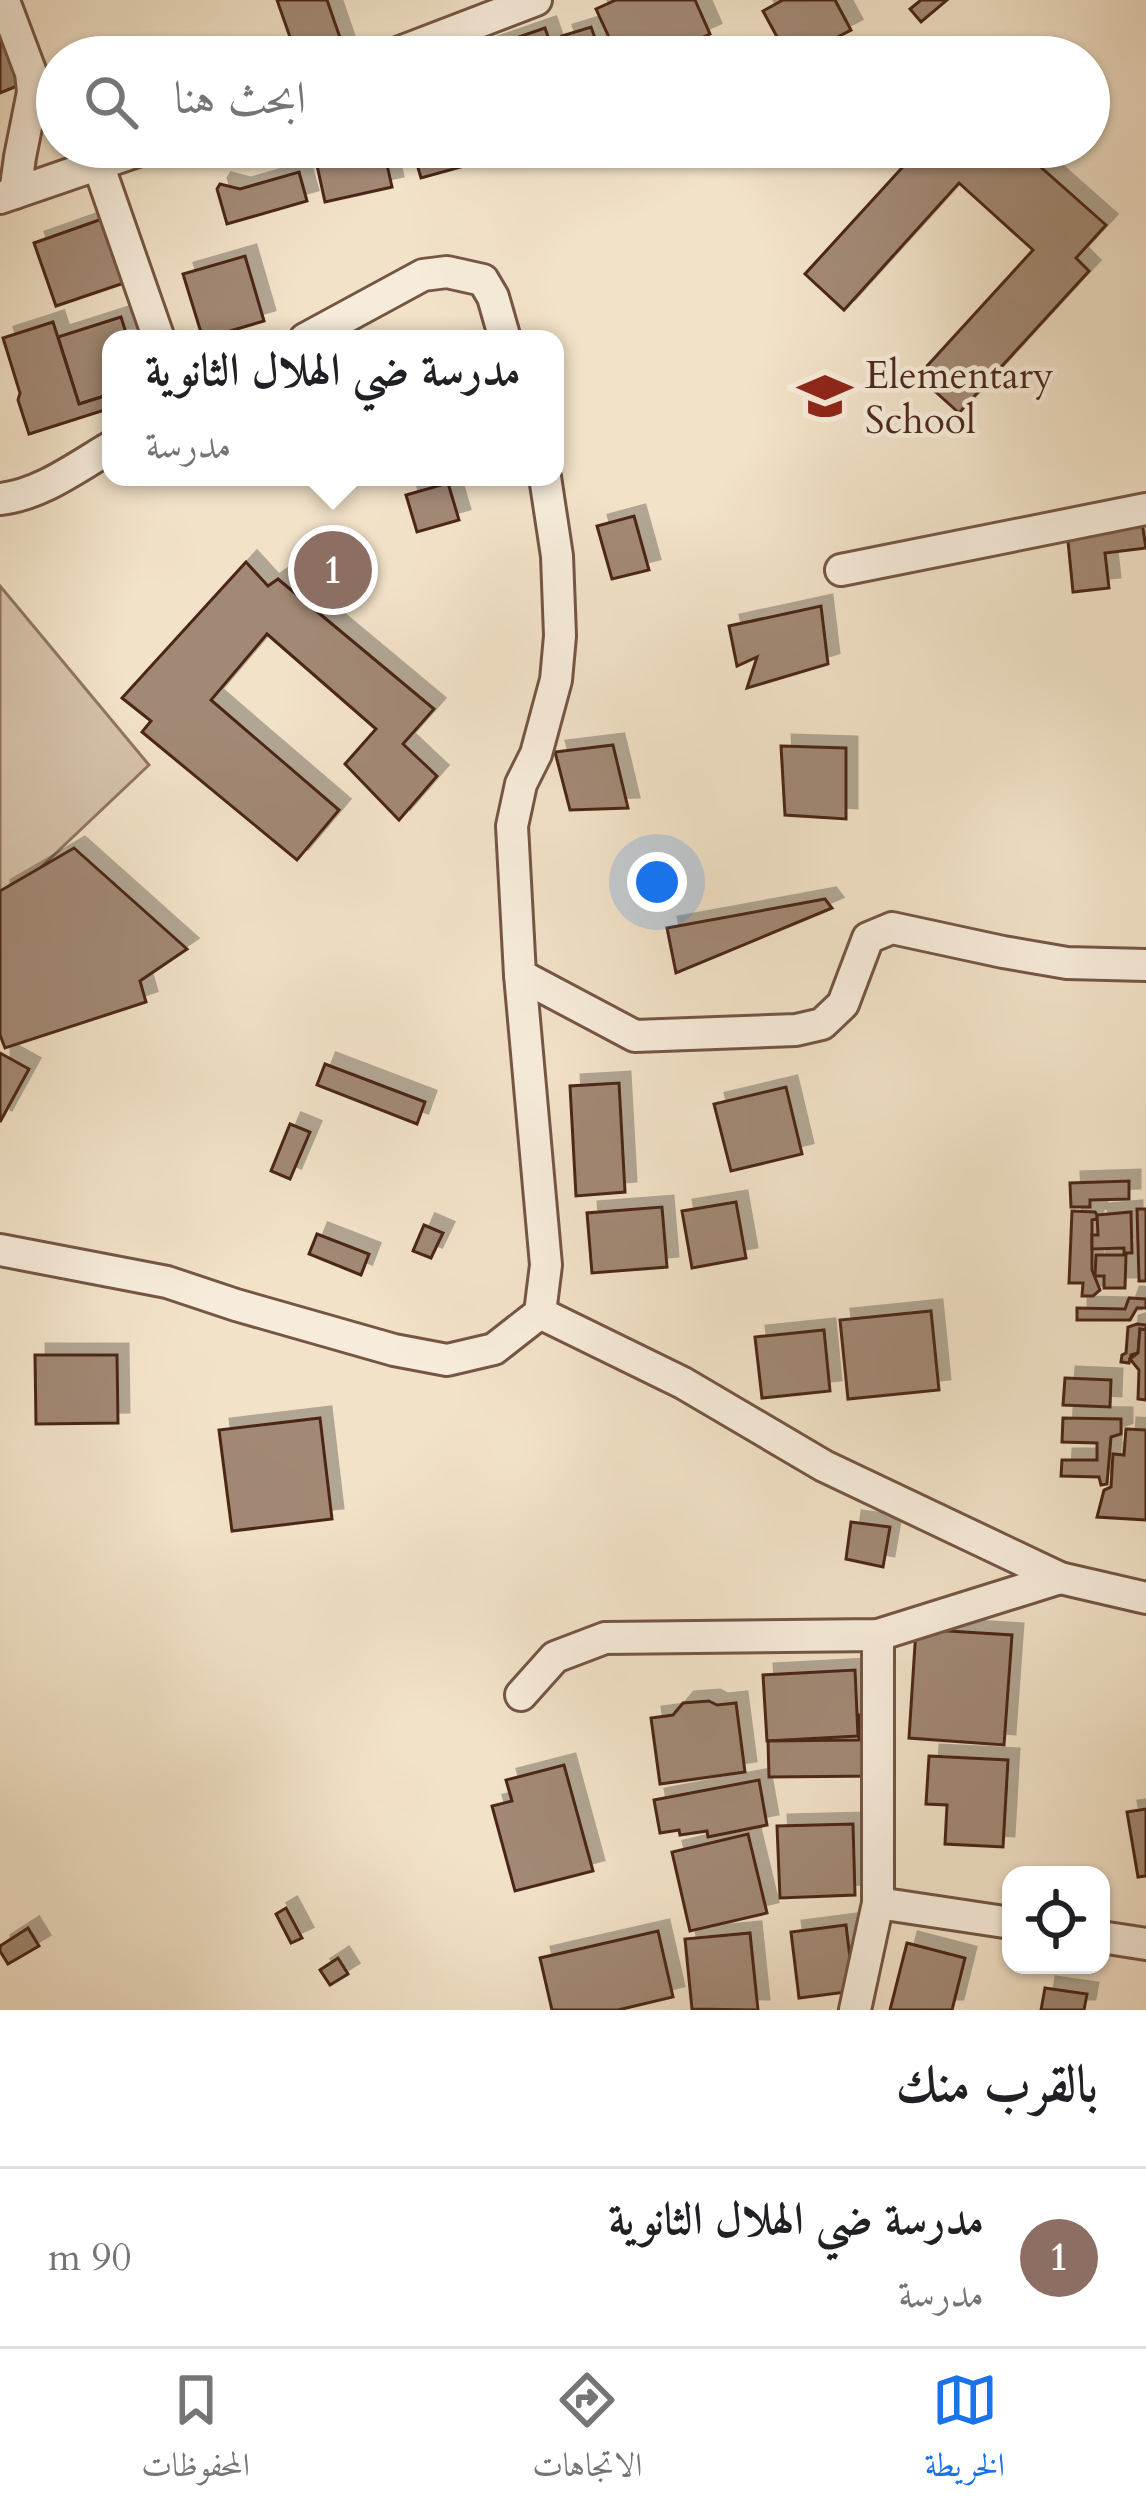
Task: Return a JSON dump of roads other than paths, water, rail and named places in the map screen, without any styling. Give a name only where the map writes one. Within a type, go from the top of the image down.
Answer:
[{"type":"street","points":[[4,0],[33,92],[8,195]]},
{"type":"street","points":[[442,36],[536,0]]},
{"type":"street","points":[[8,195],[86,168]]},
{"type":"street","points":[[99,168],[156,330]]},
{"type":"street","points":[[322,330],[423,275],[447,272],[483,280],[503,330]]},
{"type":"street","points":[[0,499],[45,486],[102,452]]},
{"type":"street","points":[[0,1250],[167,1282],[371,1343],[447,1360],[494,1349],[540,1313],[546,1265],[512,826],[520,784],[536,754],[556,680],[560,636],[557,556],[546,486]]},
{"type":"street","points":[[841,570],[1146,509]]},
{"type":"street","points":[[520,975],[635,1036],[796,1030],[822,1024],[843,1004],[868,938],[892,928],[1066,963],[1146,965]]},
{"type":"street","points":[[540,1313],[683,1383],[824,1466],[1060,1578],[1146,1598]]},
{"type":"street","points":[[520,1695],[555,1657],[605,1638],[878,1634],[1060,1578]]},
{"type":"street","points":[[856,2010],[878,1903],[878,1634]]},
{"type":"street","points":[[878,1903],[1002,1923]]},
{"type":"street","points":[[1110,1938],[1146,1944]]},
{"type":"place","name":"Elementary School","points":[[825,396]]},
{"type":"place","name":"مدرسة ضي الهلال الثانوية","points":[[333,570]]}]
